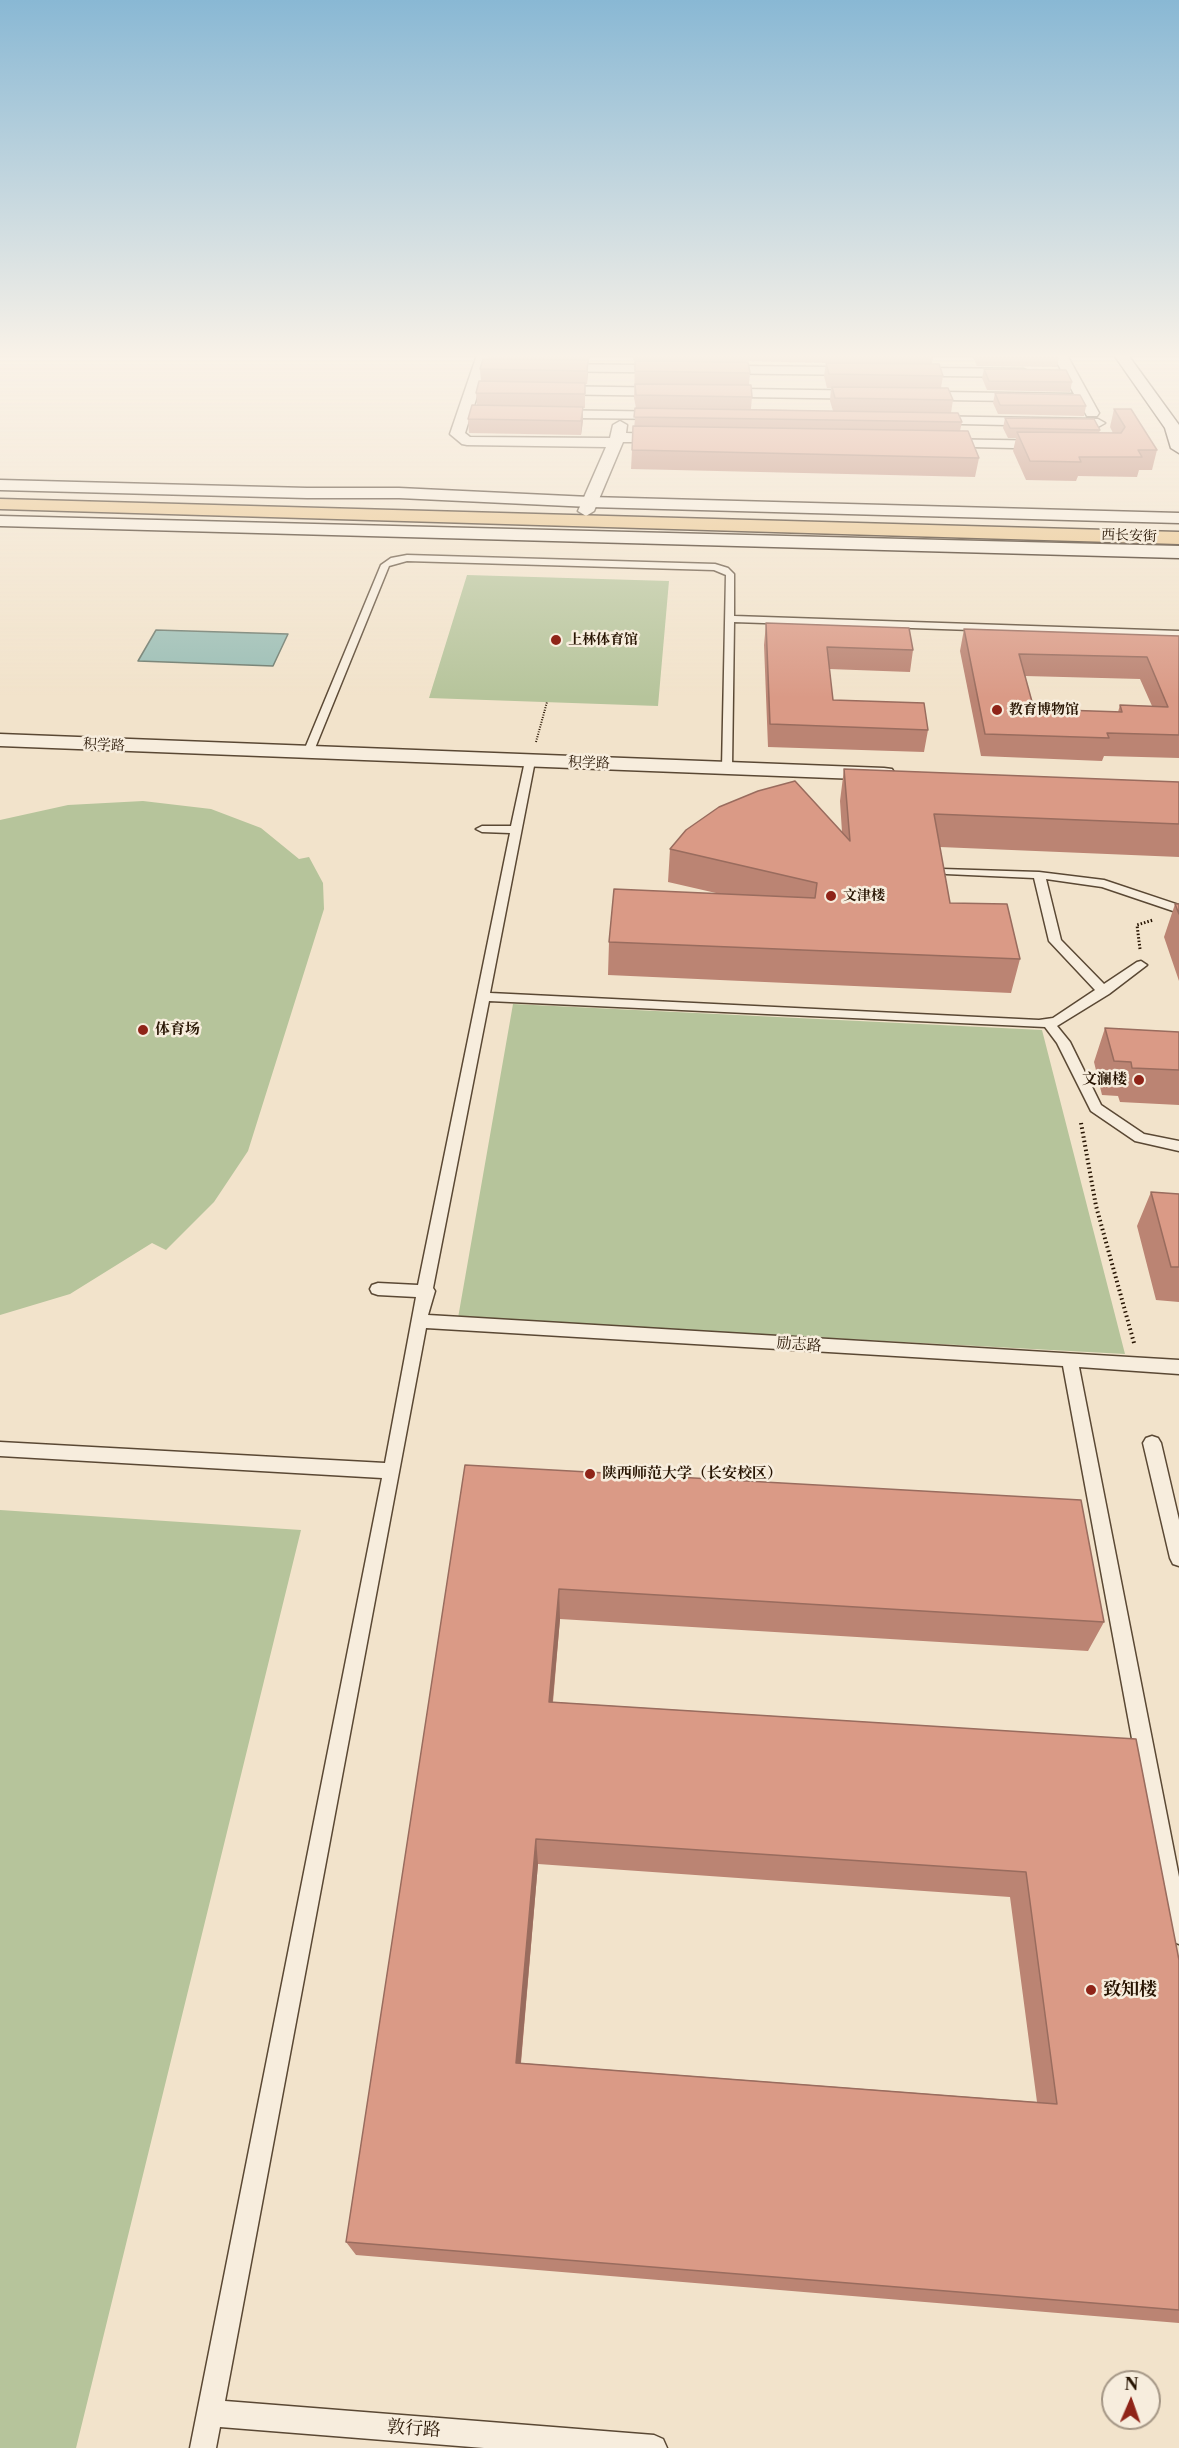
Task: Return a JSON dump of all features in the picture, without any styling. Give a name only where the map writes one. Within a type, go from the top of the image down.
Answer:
[{"type":"main road","points":[[0,485],[307,493],[399,493],[588,506],[1179,518]]},
{"type":"main road","name":"西长安街","points":[[0,494],[588,506],[1179,528]]},
{"type":"main road","name":"西长安街","points":[[0,504],[1179,538]]},
{"type":"main road","points":[[0,521],[1179,552]]},
{"type":"street","points":[[588,506],[604,469]]},
{"type":"street","name":"积学路","points":[[0,740],[905,775]]},
{"type":"lane","points":[[308,753],[385,565],[394,560],[407,558],[715,567],[730,574],[727,768]]},
{"type":"lane","points":[[728,619],[1179,634]]},
{"type":"lane","points":[[202,2448],[392,1471],[419,1321],[427,1291],[530,761]]},
{"type":"lane","points":[[482,829],[517,830]]},
{"type":"lane","points":[[946,871],[1039,875],[1104,884],[1179,909]]},
{"type":"lane","points":[[1039,875],[1055,941],[1104,991]]},
{"type":"lane","points":[[484,997],[1049,1024],[1056,1022],[1141,965]]},
{"type":"lane","points":[[1049,1024],[1063,1042],[1096,1108],[1140,1138],[1179,1146]]},
{"type":"lane","points":[[378,1288],[427,1291]]},
{"type":"lane","name":"励志路","points":[[419,1321],[1179,1367]]},
{"type":"lane","points":[[1070,1361],[1179,1933]]},
{"type":"lane","points":[[1152,1443],[1179,1558]]},
{"type":"lane","points":[[0,1449],[392,1471]]},
{"type":"lane","name":"敦行路","points":[[209,2413],[654,2448]]},
{"type":"path","points":[[530,761],[547,702]]},
{"type":"path","points":[[1141,965],[1137,925],[1158,918]]},
{"type":"path","points":[[1091,1100],[1078,1108],[1096,1206],[1140,1365]]},
{"type":"green space","name":"上林体育馆","points":[[467,575],[669,581],[658,706],[429,698]]},
{"type":"green space","name":"体育场","points":[[143,801],[211,809],[261,828],[299,859],[309,857],[323,883],[324,909],[248,1151],[214,1202],[166,1250],[152,1243],[70,1294],[0,1315],[0,820],[68,805]]},
{"type":"green space","points":[[513,1004],[1042,1030],[1125,1354],[458,1318]]},
{"type":"green space","points":[[0,1510],[301,1530],[76,2448],[0,2448]]},
{"type":"water","points":[[156,630],[288,634],[273,666],[138,661]]},
{"type":"building","points":[[766,623],[909,628],[913,650],[827,647],[833,700],[924,703],[928,730],[770,724]]},
{"type":"building","points":[[964,629],[1179,636],[1179,735],[1107,733],[1109,738],[985,734]],"holes":[[[1019,654],[1147,657],[1168,707],[1120,705],[1122,712],[1034,709]]]},
{"type":"building","points":[[844,769],[1179,782],[1179,824],[934,814],[950,903],[1007,904],[1020,959],[609,942],[614,889],[815,898],[817,883],[670,849],[686,830],[719,807],[758,791],[795,781],[850,841]]},
{"type":"building","points":[[1105,1028],[1179,1032],[1179,1070],[1132,1068],[1131,1062],[1114,1061]]},
{"type":"building","points":[[1151,1192],[1179,1194],[1179,1267],[1171,1267]]},
{"type":"building","name":"致知楼","points":[[465,1465],[1081,1500],[1104,1622],[559,1589],[549,1702],[1136,1739],[1179,1960],[1179,2310],[346,2242]],"holes":[[[536,1839],[1026,1872],[1057,2104],[516,2063]]]},
{"type":"place","name":"上林体育馆","points":[[556,640]]},
{"type":"place","name":"教育博物馆","points":[[997,710]]},
{"type":"place","name":"文津楼","points":[[831,896]]},
{"type":"place","name":"体育场","points":[[143,1030]]},
{"type":"place","name":"文澜楼","points":[[1139,1080]]},
{"type":"place","name":"陕西师范大学（长安校区）","points":[[590,1474]]},
{"type":"place","name":"致知楼","points":[[1091,1990]]}]
